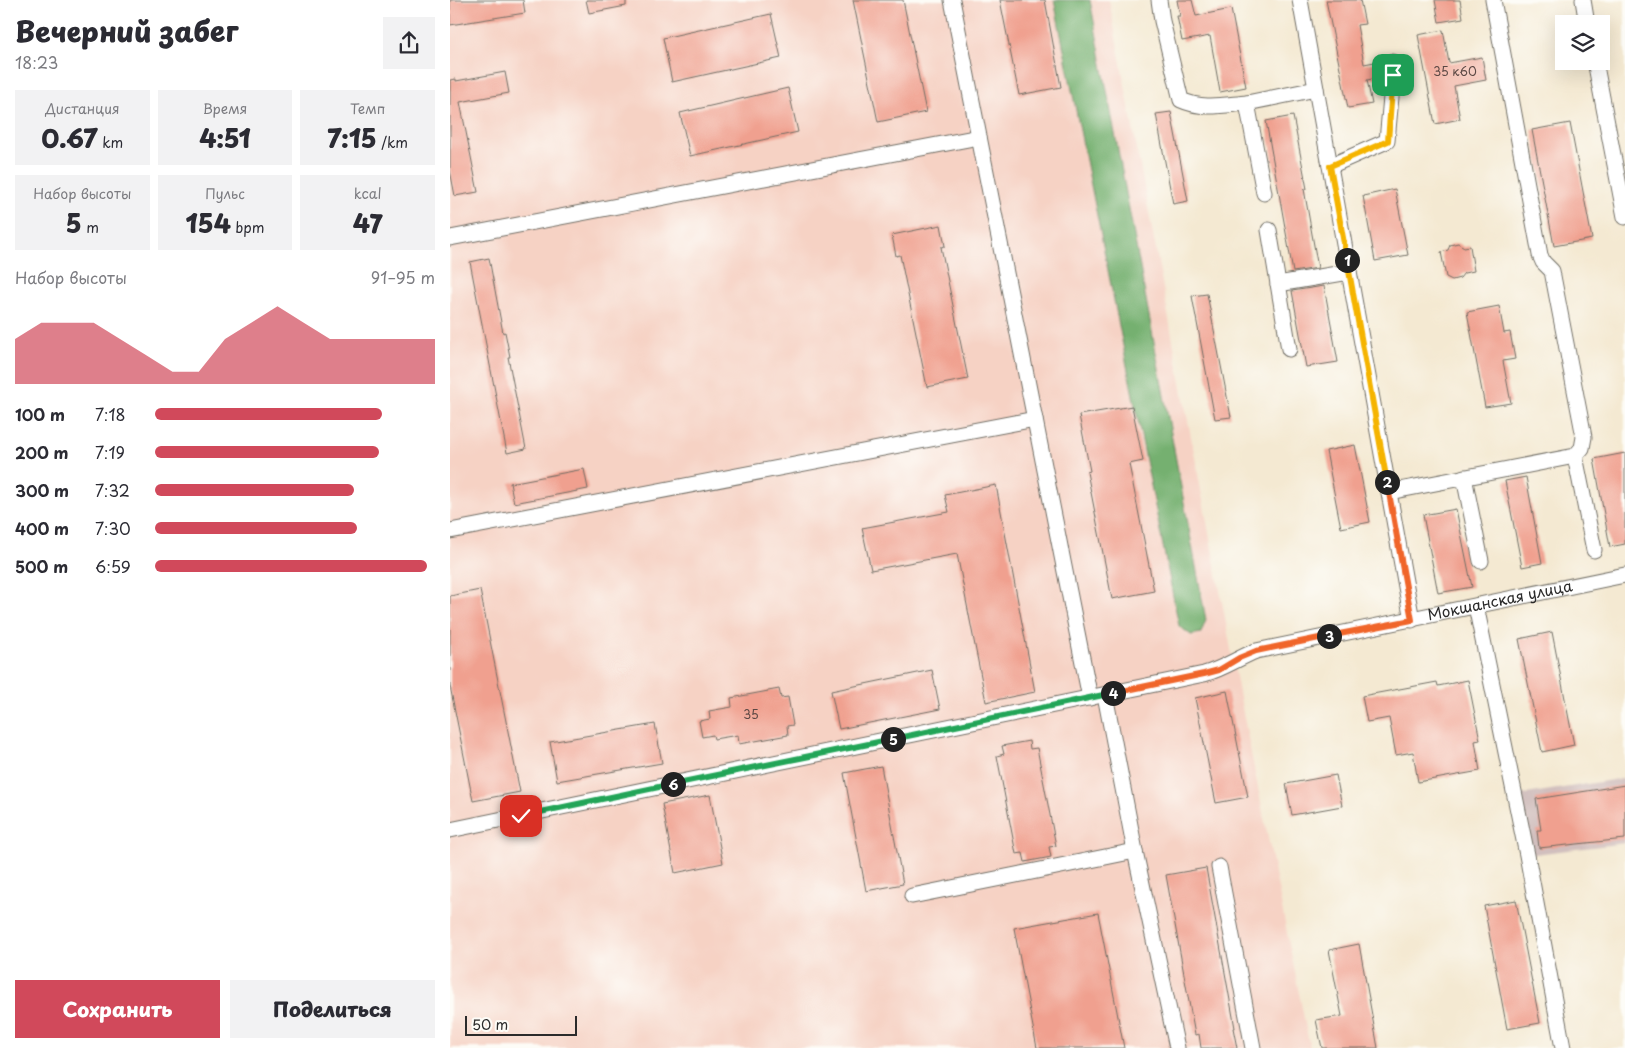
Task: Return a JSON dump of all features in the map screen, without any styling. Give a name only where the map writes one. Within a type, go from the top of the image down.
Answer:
[{"type":"street","points":[[952,0],[1090,698]]},
{"type":"street","points":[[1159,0],[1181,100],[1194,106],[1217,106],[1247,103],[1316,89]]},
{"type":"street","points":[[1300,0],[1412,620]]},
{"type":"street","points":[[1389,492],[1575,456],[1582,448],[1584,437],[1552,271],[1540,255],[1493,0]]},
{"type":"street","points":[[1583,0],[1586,15]]},
{"type":"street","points":[[1330,166],[1388,141],[1393,75],[1392,62]]},
{"type":"street","points":[[1597,70],[1625,217]]},
{"type":"street","points":[[1247,103],[1264,194]]},
{"type":"street","points":[[450,238],[979,137]]},
{"type":"street","points":[[1269,230],[1289,349]]},
{"type":"street","points":[[1278,284],[1350,272]]},
{"type":"street","points":[[450,531],[1035,419]]},
{"type":"street","points":[[1575,456],[1594,550]]},
{"type":"street","points":[[1464,477],[1481,562]]},
{"type":"street","name":"Мокшанская улица","points":[[450,830],[1204,674],[1219,670],[1239,658],[1256,651],[1625,575]]},
{"type":"street","points":[[1476,606],[1525,846],[1563,1048]]},
{"type":"street","points":[[1105,695],[1135,851],[1177,1048]]},
{"type":"street","points":[[912,896],[1135,851]]},
{"type":"street","points":[[1219,867],[1253,1048]]},
{"type":"shaded area","points":[[450,0],[1109,0],[1241,703],[1310,1048],[450,1048]]},
{"type":"shaded area","points":[[1625,778],[1625,843],[1527,855],[1514,796]]},
{"type":"green space","points":[[1054,0],[1090,0],[1206,620],[1201,633],[1191,635],[1179,626]]},
{"type":"building","points":[[450,0],[523,0],[525,13],[450,25]]},
{"type":"building","points":[[586,0],[626,0],[626,6],[589,13]]},
{"type":"building","points":[[853,0],[903,0],[926,112],[878,122]]},
{"type":"building","points":[[1000,0],[1045,0],[1061,87],[1019,95]]},
{"type":"building","points":[[1177,0],[1192,0],[1196,16],[1231,9],[1246,87],[1220,92],[1210,36],[1182,41],[1177,16],[1180,16]]},
{"type":"building","points":[[1326,0],[1360,0],[1365,24],[1357,25],[1364,64],[1380,61],[1383,77],[1367,80],[1372,104],[1348,108]]},
{"type":"building","points":[[1435,0],[1460,0],[1463,18],[1439,22]]},
{"type":"building","points":[[771,14],[781,58],[672,82],[663,38]]},
{"type":"building","points":[[1443,30],[1449,63],[1482,57],[1486,80],[1454,86],[1460,119],[1435,124],[1418,35]]},
{"type":"building","points":[[505,72],[509,93],[460,102],[478,192],[455,196],[450,170],[450,80],[456,79],[456,81]]},
{"type":"building","points":[[788,88],[798,132],[690,156],[680,113]]},
{"type":"building","points":[[1171,112],[1188,201],[1173,204],[1156,114]]},
{"type":"building","points":[[1293,116],[1307,189],[1304,189],[1318,268],[1293,272],[1266,121]]},
{"type":"building","points":[[1570,123],[1592,239],[1554,246],[1532,130]]},
{"type":"building","points":[[1395,189],[1408,255],[1375,261],[1363,196]]},
{"type":"building","points":[[941,225],[945,246],[941,247],[968,379],[927,387],[900,255],[896,256],[892,235]]},
{"type":"building","points":[[1458,243],[1464,247],[1470,246],[1474,271],[1464,273],[1460,278],[1452,280],[1446,277],[1441,252],[1448,250],[1450,245]]},
{"type":"building","points":[[489,258],[503,333],[505,332],[510,357],[508,357],[526,449],[507,453],[470,262]]},
{"type":"building","points":[[1324,286],[1338,362],[1306,367],[1292,291]]},
{"type":"building","points":[[1207,294],[1231,417],[1215,419],[1192,296]]},
{"type":"building","points":[[1499,306],[1504,333],[1510,332],[1515,359],[1503,361],[1511,403],[1485,407],[1467,312]]},
{"type":"building","points":[[1132,406],[1143,461],[1129,464],[1154,591],[1112,599],[1087,472],[1090,471],[1079,415]]},
{"type":"building","points":[[1355,445],[1370,522],[1341,528],[1326,451]]},
{"type":"building","points":[[1625,453],[1625,544],[1610,547],[1594,459]]},
{"type":"building","points":[[584,469],[588,489],[514,503],[510,483]]},
{"type":"building","points":[[1526,477],[1542,563],[1522,567],[1505,481]]},
{"type":"building","points":[[996,485],[1035,692],[986,702],[957,554],[871,570],[862,528],[949,512],[945,495]]},
{"type":"building","points":[[1456,509],[1472,587],[1438,593],[1423,515]]},
{"type":"building","points":[[480,590],[520,792],[473,801],[450,686],[450,596]]},
{"type":"building","points":[[1552,632],[1574,745],[1542,752],[1519,639]]},
{"type":"building","points":[[932,670],[940,709],[839,729],[831,691]]},
{"type":"building","points":[[1468,680],[1480,740],[1475,741],[1480,771],[1418,782],[1413,752],[1396,755],[1389,718],[1367,722],[1362,696],[1437,682],[1438,686]]},
{"type":"building","points":[[779,689],[781,698],[788,697],[793,725],[787,726],[788,735],[739,744],[738,735],[714,739],[713,735],[702,737],[699,721],[710,719],[709,711],[732,707],[731,698]]},
{"type":"building","points":[[1227,691],[1248,797],[1216,803],[1195,698]]},
{"type":"building","points":[[655,724],[662,763],[557,781],[550,742]]},
{"type":"building","points":[[1029,741],[1030,749],[1037,748],[1056,846],[1049,847],[1051,857],[1025,862],[1023,853],[1016,854],[997,756],[1004,754],[1002,746]]},
{"type":"building","points":[[881,766],[903,884],[866,891],[844,773]]},
{"type":"building","points":[[1336,775],[1342,806],[1292,815],[1286,784]]},
{"type":"building","points":[[1625,785],[1625,839],[1539,848],[1537,830],[1541,830],[1536,799]]},
{"type":"building","points":[[710,795],[723,863],[675,873],[662,804]]},
{"type":"building","points":[[1206,868],[1237,1048],[1201,1048],[1199,1034],[1195,1035],[1166,875]]},
{"type":"building","points":[[1516,900],[1540,1023],[1507,1029],[1484,906]]},
{"type":"building","points":[[1098,913],[1124,1048],[1037,1048],[1014,928]]},
{"type":"building","points":[[1359,944],[1378,1048],[1322,1048],[1316,1020],[1342,1016],[1329,950]]},
{"type":"route","points":[[521,816],[1204,674],[1219,670],[1239,658],[1256,651],[1412,620],[1330,166],[1388,141],[1393,75]]}]
